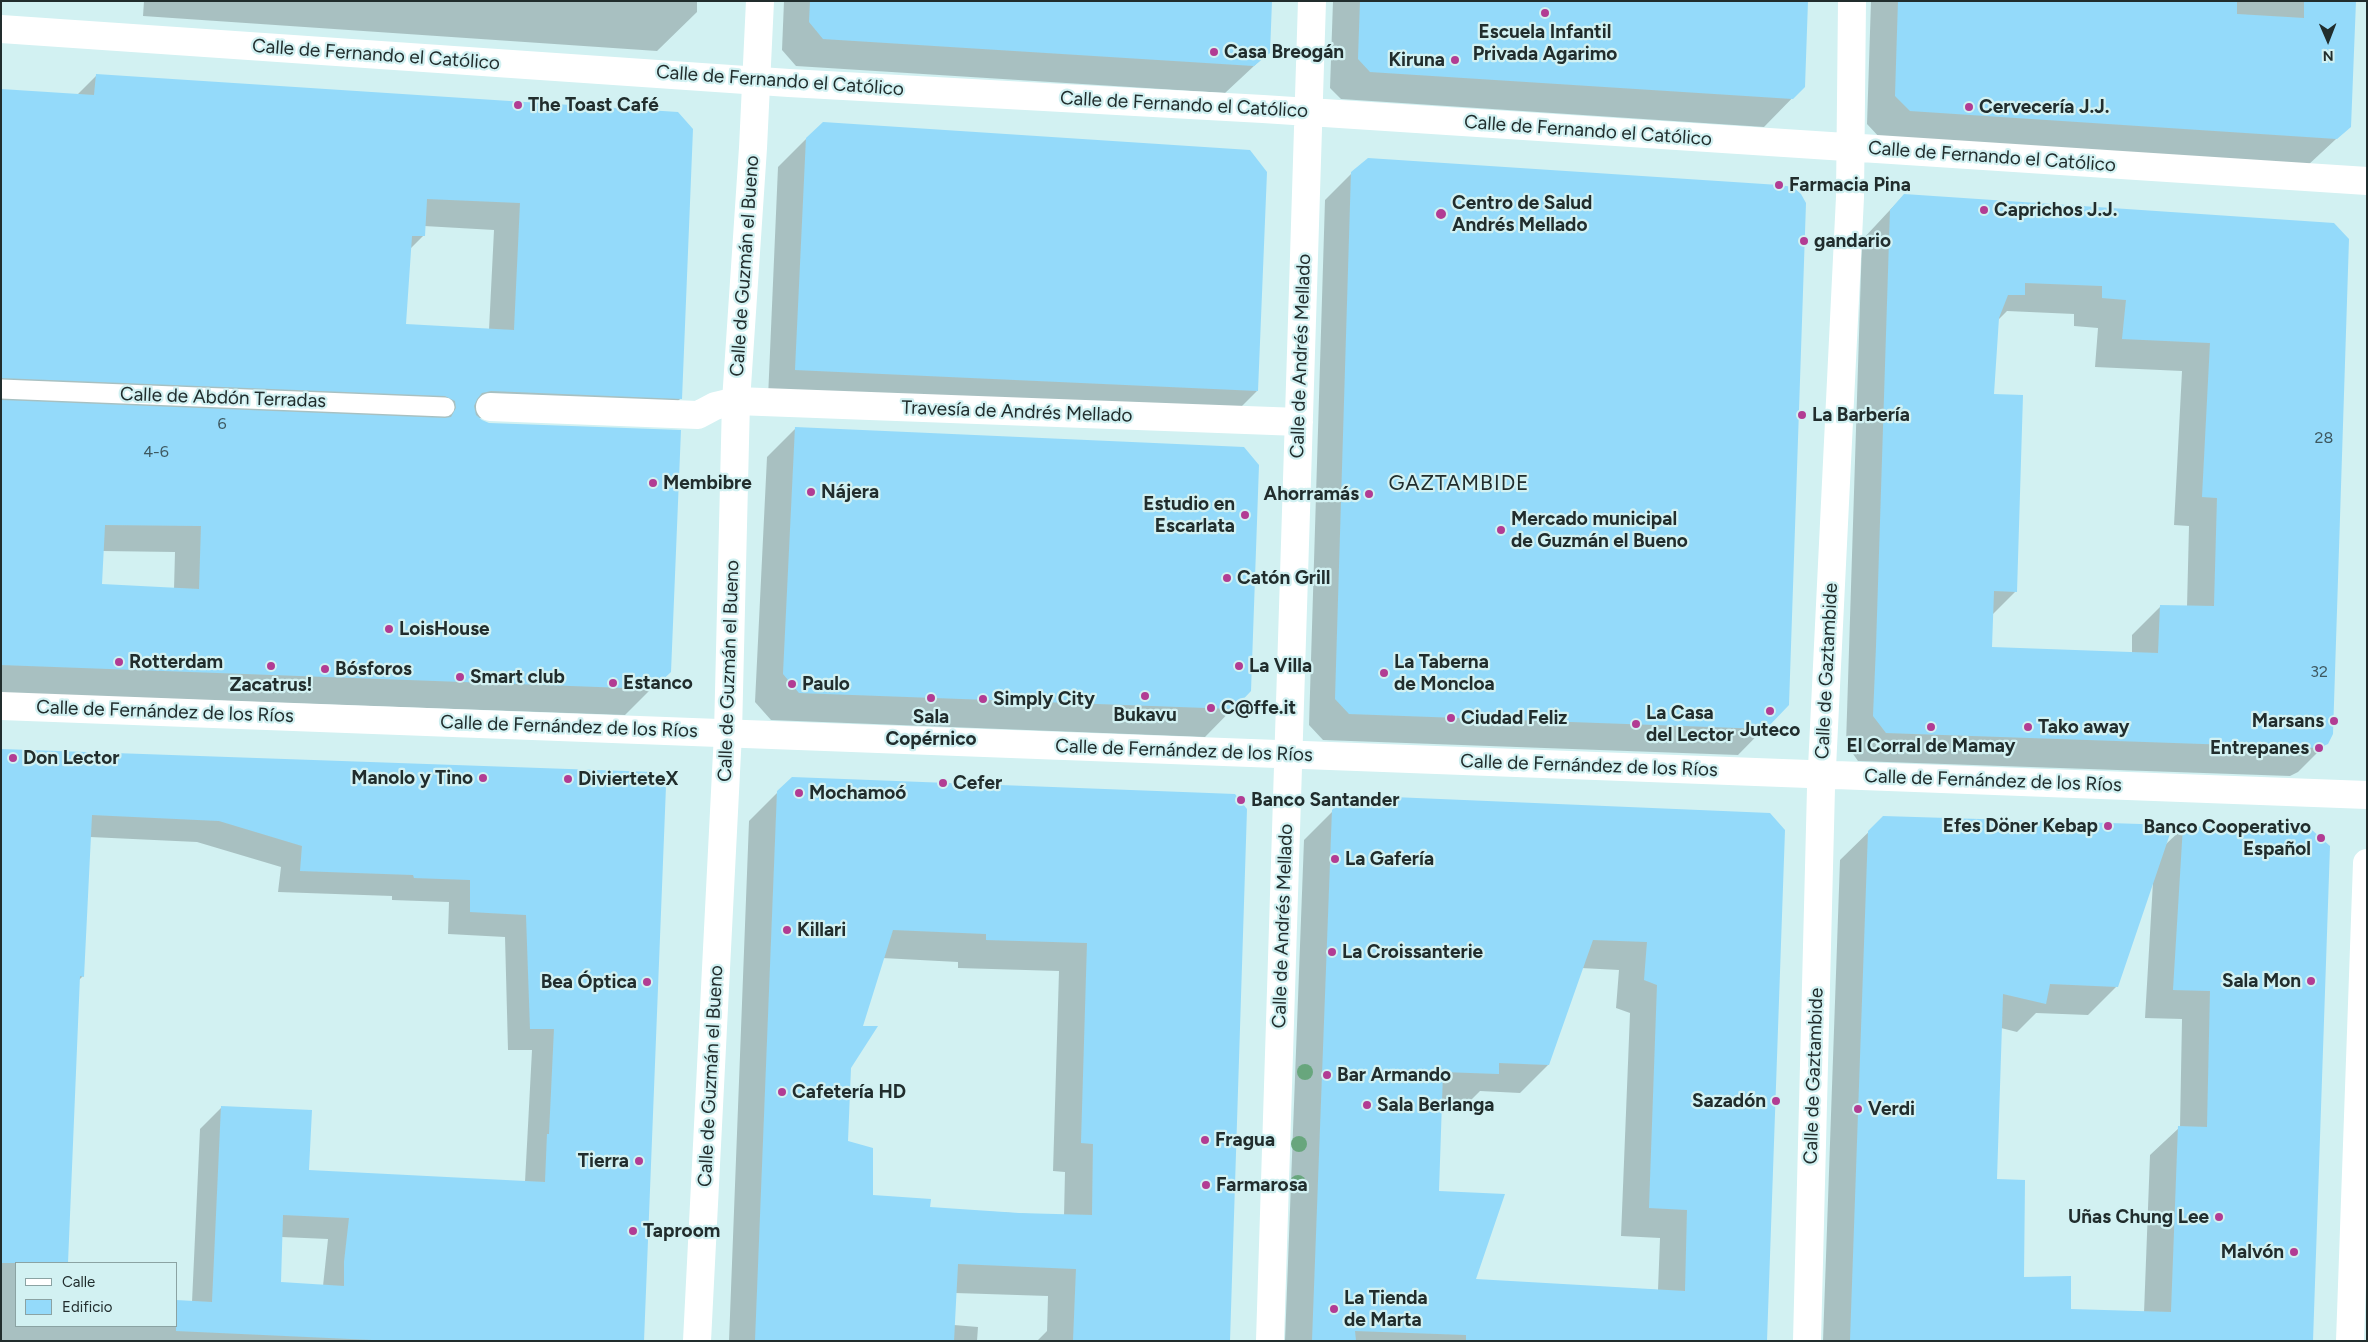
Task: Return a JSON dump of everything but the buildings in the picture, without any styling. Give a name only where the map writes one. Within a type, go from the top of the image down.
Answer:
[{"type":"street","name":"Calle de Guzmán el Bueno","points":[[697,1341],[728,733],[736,401],[760,1]]},
{"type":"street","name":"Calle de Andrés Mellado","points":[[1270,1341],[1312,1]]},
{"type":"street","name":"Calle de Gaztambide","points":[[1807,1341],[1822,775],[1850,197],[1852,1]]},
{"type":"street","name":"Calle de Fernando el Católico","points":[[1,29],[756,79],[806,84],[1309,112],[2367,181]]},
{"type":"street","points":[[490,407],[698,415],[715,406],[736,401]]},
{"type":"street","name":"Travesía de Andrés Mellado","points":[[736,401],[1299,422]]},
{"type":"street","name":"Calle de Fernández de los Ríos","points":[[1,706],[2367,795]]},
{"type":"street","points":[[2350,1341],[2367,863]]},
{"type":"lane","name":"Calle de Abdón Terradas","points":[[1,390],[445,407]]},
{"type":"place","name":"Escuela Infantil Privada Agarimo","points":[[1545,13]]},
{"type":"place","name":"Casa Breogán","points":[[1214,52]]},
{"type":"place","name":"Kiruna","points":[[1455,60]]},
{"type":"place","name":"The Toast Café","points":[[518,105]]},
{"type":"place","name":"Cervecería J.J.","points":[[1969,107]]},
{"type":"place","name":"Farmacia Pina","points":[[1779,185]]},
{"type":"place","name":"Caprichos J.J.","points":[[1984,210]]},
{"type":"place","name":"Centro de Salud Andrés Mellado","points":[[1441,214]]},
{"type":"place","name":"gandario","points":[[1804,241]]},
{"type":"place","name":"La Barbería","points":[[1802,415]]},
{"type":"place","name":"Membibre","points":[[653,483]]},
{"type":"place","name":"Nájera","points":[[811,492]]},
{"type":"place","name":"Ahorramás","points":[[1369,494]]},
{"type":"place","name":"Estudio en Escarlata","points":[[1245,515]]},
{"type":"place","name":"Mercado municipal de Guzmán el Bueno","points":[[1501,530]]},
{"type":"place","name":"Catón Grill","points":[[1227,578]]},
{"type":"place","name":"LoisHouse","points":[[389,629]]},
{"type":"place","name":"Rotterdam","points":[[119,662]]},
{"type":"place","name":"Zacatrus!","points":[[271,666]]},
{"type":"place","name":"La Villa","points":[[1239,666]]},
{"type":"place","name":"Bósforos","points":[[325,669]]},
{"type":"place","name":"La Taberna de Moncloa","points":[[1384,673]]},
{"type":"place","name":"Smart club","points":[[460,677]]},
{"type":"place","name":"Estanco","points":[[613,683]]},
{"type":"place","name":"Paulo","points":[[792,684]]},
{"type":"place","name":"Bukavu","points":[[1145,696]]},
{"type":"place","name":"Sala Copérnico","points":[[931,698]]},
{"type":"place","name":"Simply City","points":[[983,699]]},
{"type":"place","name":"C@ffe.it","points":[[1211,708]]},
{"type":"place","name":"Juteco","points":[[1770,711]]},
{"type":"place","name":"Ciudad Feliz","points":[[1451,718]]},
{"type":"place","name":"Marsans","points":[[2334,721]]},
{"type":"place","name":"La Casa del Lector","points":[[1636,724]]},
{"type":"place","name":"El Corral de Mamay","points":[[1931,727]]},
{"type":"place","name":"Tako away","points":[[2028,727]]},
{"type":"place","name":"Entrepanes","points":[[2319,748]]},
{"type":"place","name":"Don Lector","points":[[13,758]]},
{"type":"place","name":"Manolo y Tino","points":[[483,778]]},
{"type":"place","name":"DivierteteX","points":[[568,779]]},
{"type":"place","name":"Cefer","points":[[943,783]]},
{"type":"place","name":"Mochamoó","points":[[799,793]]},
{"type":"place","name":"Banco Santander","points":[[1241,800]]},
{"type":"place","name":"Efes Döner Kebap","points":[[2108,826]]},
{"type":"place","name":"Banco Cooperativo Español","points":[[2321,838]]},
{"type":"place","name":"La Gafería","points":[[1335,859]]},
{"type":"place","name":"Killari","points":[[787,930]]},
{"type":"place","name":"La Croissanterie","points":[[1332,952]]},
{"type":"place","name":"Sala Mon","points":[[2311,981]]},
{"type":"place","name":"Bea Óptica","points":[[647,982]]},
{"type":"place","name":"Bar Armando","points":[[1327,1075]]},
{"type":"place","name":"Cafetería HD","points":[[782,1092]]},
{"type":"place","name":"Sazadón","points":[[1776,1101]]},
{"type":"place","name":"Sala Berlanga","points":[[1367,1105]]},
{"type":"place","name":"Verdi","points":[[1858,1109]]},
{"type":"place","name":"Fragua","points":[[1205,1140]]},
{"type":"place","name":"Tierra","points":[[639,1161]]},
{"type":"place","name":"Farmarosa","points":[[1206,1185]]},
{"type":"place","name":"Uñas Chung Lee","points":[[2219,1217]]},
{"type":"place","name":"Taproom","points":[[633,1231]]},
{"type":"place","name":"Malvón","points":[[2294,1252]]},
{"type":"place","name":"La Tienda de Marta","points":[[1334,1309]]},
{"type":"district","name":"GAZTAMBIDE","points":[[1459,484]]}]
